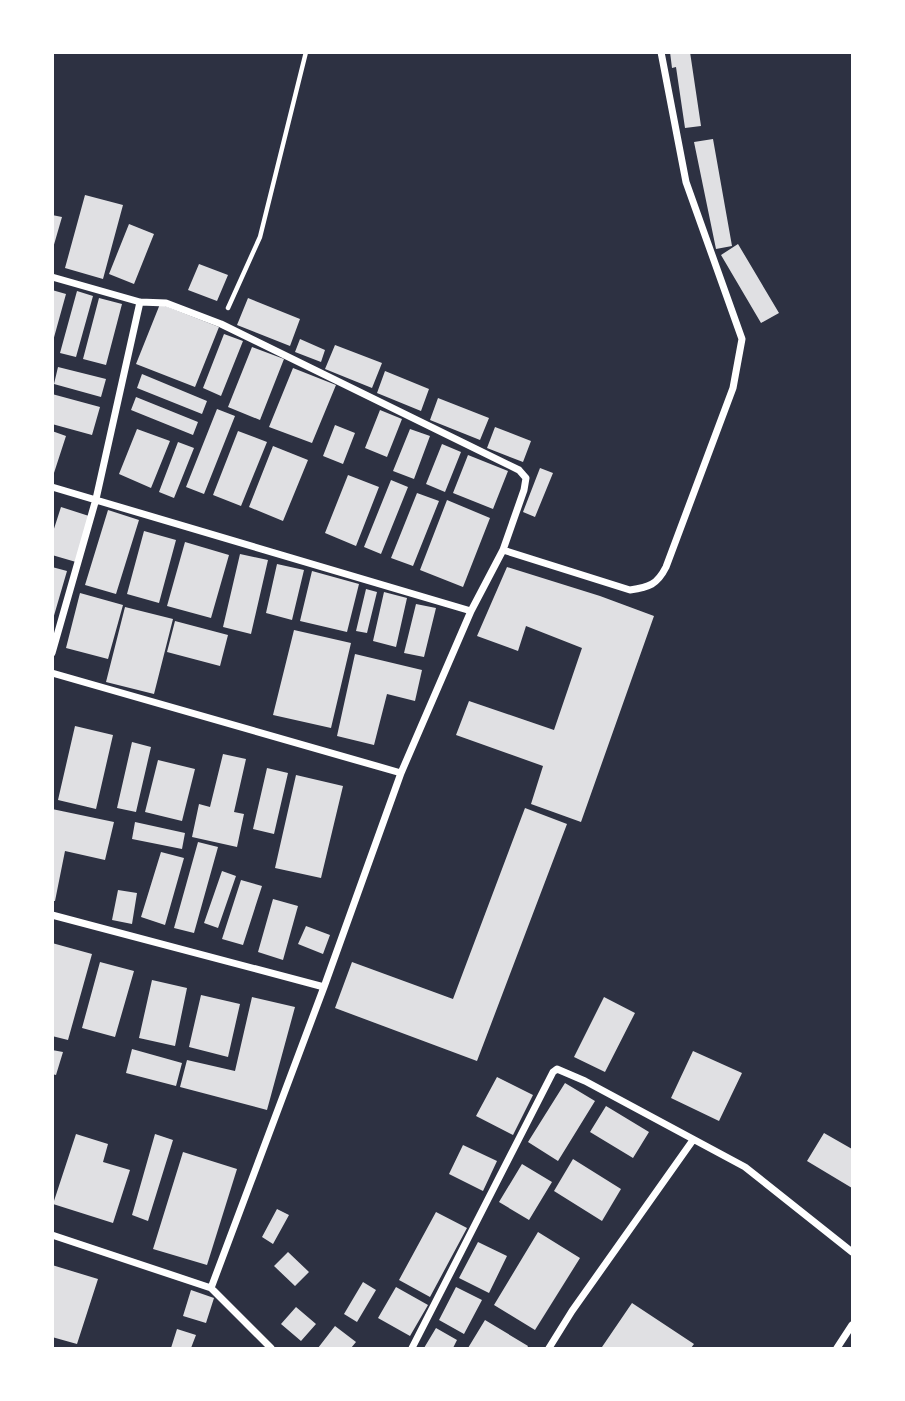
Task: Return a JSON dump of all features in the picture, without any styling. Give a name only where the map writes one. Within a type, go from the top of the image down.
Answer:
[{"type":"street","points":[[503,550],[630,590],[650,587],[660,579],[666,567],[733,388],[742,339],[687,183],[661,52]]},
{"type":"street","points":[[52,277],[140,302],[166,303],[220,324],[519,470],[526,478],[503,550],[471,611],[401,773],[211,1288]]},
{"type":"street","points":[[52,653],[96,499],[140,302]]},
{"type":"street","points":[[52,487],[471,611]]},
{"type":"street","points":[[52,673],[401,773]]},
{"type":"street","points":[[52,915],[324,987]]},
{"type":"street","points":[[412,1349],[553,1072],[557,1069],[585,1081],[745,1167],[852,1252]]},
{"type":"street","points":[[549,1349],[572,1311],[692,1140]]},
{"type":"street","points":[[52,1235],[211,1288],[271,1349]]},
{"type":"street","points":[[837,1349],[852,1325]]},
{"type":"path","points":[[220,324],[260,237],[306,52]]},
{"type":"building","points":[[670,52],[690,52],[701,126],[685,128],[676,67],[672,68]]},
{"type":"building","points":[[713,139],[732,246],[716,249],[694,142]]},
{"type":"building","points":[[85,195],[123,205],[103,279],[65,268]]},
{"type":"building","points":[[52,215],[62,217],[53,248],[52,248]]},
{"type":"building","points":[[129,224],[154,234],[134,284],[109,274]]},
{"type":"building","points":[[738,244],[779,313],[761,323],[721,255]]},
{"type":"building","points":[[199,264],[228,275],[217,301],[188,290]]},
{"type":"building","points":[[52,290],[66,294],[53,341],[52,341]]},
{"type":"building","points":[[77,291],[93,296],[76,357],[60,353]]},
{"type":"building","points":[[99,298],[122,304],[106,365],[83,359]]},
{"type":"building","points":[[248,298],[300,319],[290,346],[237,325]]},
{"type":"building","points":[[160,304],[219,327],[195,387],[136,364]]},
{"type":"building","points":[[224,334],[243,341],[221,396],[203,388]]},
{"type":"building","points":[[300,339],[325,350],[321,362],[295,352]]},
{"type":"building","points":[[335,345],[382,363],[372,388],[325,369]]},
{"type":"building","points":[[252,347],[284,359],[260,420],[228,407]]},
{"type":"building","points":[[58,367],[106,379],[101,397],[54,384]]},
{"type":"building","points":[[293,368],[336,385],[312,443],[269,427]]},
{"type":"building","points":[[385,371],[429,389],[421,411],[377,393]]},
{"type":"building","points":[[142,374],[207,401],[202,414],[137,388]]},
{"type":"building","points":[[52,394],[100,407],[92,435],[52,424]]},
{"type":"building","points":[[136,397],[198,422],[193,435],[131,410]]},
{"type":"building","points":[[438,398],[489,418],[480,440],[430,420]]},
{"type":"building","points":[[217,409],[235,416],[204,494],[186,487]]},
{"type":"building","points":[[380,410],[402,419],[387,457],[365,448]]},
{"type":"building","points":[[335,425],[355,433],[343,464],[323,456]]},
{"type":"building","points":[[495,427],[531,441],[523,462],[487,448]]},
{"type":"building","points":[[137,429],[170,441],[151,488],[119,474]]},
{"type":"building","points":[[410,429],[430,436],[414,479],[393,471]]},
{"type":"building","points":[[52,431],[66,436],[53,476],[52,476]]},
{"type":"building","points":[[238,431],[267,442],[241,506],[213,495]]},
{"type":"building","points":[[178,442],[194,448],[174,498],[159,492]]},
{"type":"building","points":[[442,444],[461,452],[445,492],[426,484]]},
{"type":"building","points":[[273,446],[308,460],[283,521],[249,507]]},
{"type":"building","points":[[468,455],[508,471],[493,509],[453,493]]},
{"type":"building","points":[[540,468],[553,473],[535,517],[523,512]]},
{"type":"building","points":[[348,475],[379,487],[356,546],[325,533]]},
{"type":"building","points":[[391,480],[408,487],[381,554],[364,547]]},
{"type":"building","points":[[417,493],[439,501],[413,566],[391,558]]},
{"type":"building","points":[[447,500],[490,518],[463,587],[420,570]]},
{"type":"building","points":[[61,507],[89,516],[76,562],[52,555],[52,535]]},
{"type":"building","points":[[108,510],[139,520],[116,594],[85,585]]},
{"type":"building","points":[[144,531],[176,540],[159,603],[127,594]]},
{"type":"building","points":[[185,542],[229,555],[211,618],[167,606]]},
{"type":"building","points":[[240,554],[268,560],[251,634],[223,627]]},
{"type":"building","points":[[277,564],[304,570],[292,620],[266,613]]},
{"type":"building","points":[[52,567],[67,571],[53,619],[52,619]]},
{"type":"building","points":[[507,567],[654,616],[581,822],[531,804],[543,766],[456,735],[469,701],[554,730],[582,648],[526,626],[518,651],[477,636]]},
{"type":"building","points":[[312,571],[359,584],[347,632],[300,621]]},
{"type":"building","points":[[366,589],[377,592],[367,633],[356,631]]},
{"type":"building","points":[[384,592],[407,598],[396,647],[373,641]]},
{"type":"building","points":[[80,593],[123,605],[108,659],[66,648]]},
{"type":"building","points":[[416,604],[436,608],[424,657],[404,653]]},
{"type":"building","points":[[125,607],[173,619],[154,694],[106,682]]},
{"type":"building","points":[[175,621],[228,635],[220,666],[167,652]]},
{"type":"building","points":[[294,630],[351,643],[331,728],[273,715]]},
{"type":"building","points":[[355,654],[422,670],[415,701],[387,694],[374,745],[337,736]]},
{"type":"building","points":[[75,726],[113,735],[96,809],[58,800]]},
{"type":"building","points":[[132,742],[151,747],[136,812],[117,808]]},
{"type":"building","points":[[223,754],[246,759],[234,812],[244,814],[237,847],[192,837],[199,804],[210,807]]},
{"type":"building","points":[[158,760],[195,769],[182,821],[145,812]]},
{"type":"building","points":[[267,768],[288,773],[274,834],[253,829]]},
{"type":"building","points":[[296,775],[343,786],[321,878],[275,868]]},
{"type":"building","points":[[525,808],[567,824],[477,1061],[335,1008],[352,962],[453,999]]},
{"type":"building","points":[[52,809],[114,822],[105,860],[65,851],[55,901],[52,901]]},
{"type":"building","points":[[135,822],[185,833],[182,849],[132,839]]},
{"type":"building","points":[[198,842],[218,847],[194,933],[174,928]]},
{"type":"building","points":[[161,852],[184,858],[165,925],[141,917]]},
{"type":"building","points":[[222,871],[236,876],[218,928],[204,923]]},
{"type":"building","points":[[241,880],[262,886],[243,945],[222,939]]},
{"type":"building","points":[[118,890],[137,893],[132,924],[112,920]]},
{"type":"building","points":[[273,899],[298,906],[283,960],[258,952]]},
{"type":"building","points":[[306,926],[330,935],[323,954],[298,944]]},
{"type":"building","points":[[52,943],[92,954],[68,1040],[52,1036]]},
{"type":"building","points":[[100,962],[134,971],[115,1037],[82,1028]]},
{"type":"building","points":[[152,980],[187,988],[175,1046],[139,1038]]},
{"type":"building","points":[[201,995],[240,1004],[228,1057],[189,1047]]},
{"type":"building","points":[[252,997],[295,1007],[267,1110],[180,1087],[187,1060],[235,1071]]},
{"type":"building","points":[[604,997],[635,1013],[605,1072],[574,1057]]},
{"type":"building","points":[[132,1049],[182,1063],[176,1086],[126,1073]]},
{"type":"building","points":[[52,1050],[63,1052],[56,1075],[52,1074]]},
{"type":"building","points":[[693,1051],[742,1073],[719,1121],[671,1098]]},
{"type":"building","points":[[497,1077],[533,1095],[513,1135],[476,1116]]},
{"type":"building","points":[[565,1083],[595,1101],[558,1161],[528,1142]]},
{"type":"building","points":[[606,1106],[649,1132],[633,1158],[590,1132]]},
{"type":"building","points":[[824,1133],[852,1149],[852,1188],[807,1161]]},
{"type":"building","points":[[76,1134],[108,1144],[103,1162],[130,1170],[113,1223],[53,1204]]},
{"type":"building","points":[[155,1134],[173,1140],[148,1221],[132,1215]]},
{"type":"building","points":[[463,1145],[497,1161],[483,1191],[449,1174]]},
{"type":"building","points":[[183,1152],[237,1169],[207,1265],[153,1249]]},
{"type":"building","points":[[573,1159],[621,1189],[602,1221],[554,1191]]},
{"type":"building","points":[[522,1164],[552,1182],[529,1220],[499,1202]]},
{"type":"building","points":[[277,1209],[289,1215],[273,1244],[262,1237]]},
{"type":"building","points":[[436,1212],[467,1228],[430,1297],[399,1280]]},
{"type":"building","points":[[538,1232],[580,1258],[535,1330],[494,1305]]},
{"type":"building","points":[[478,1242],[507,1256],[489,1293],[459,1278]]},
{"type":"building","points":[[288,1252],[309,1272],[295,1286],[274,1266]]},
{"type":"building","points":[[52,1265],[98,1279],[77,1344],[52,1337]]},
{"type":"building","points":[[363,1282],[376,1290],[357,1322],[344,1314]]},
{"type":"building","points":[[396,1287],[428,1305],[410,1336],[378,1318]]},
{"type":"building","points":[[456,1287],[482,1300],[464,1334],[439,1320]]},
{"type":"building","points":[[191,1290],[214,1298],[206,1323],[183,1316]]},
{"type":"building","points":[[632,1303],[694,1344],[691,1348],[602,1347]]},
{"type":"building","points":[[296,1307],[316,1324],[301,1341],[281,1324]]},
{"type":"building","points":[[485,1320],[528,1346],[527,1348],[468,1348]]},
{"type":"building","points":[[335,1326],[356,1342],[351,1348],[318,1348]]},
{"type":"building","points":[[436,1328],[457,1340],[453,1348],[424,1348]]},
{"type":"building","points":[[177,1329],[196,1335],[191,1348],[171,1348]]}]
